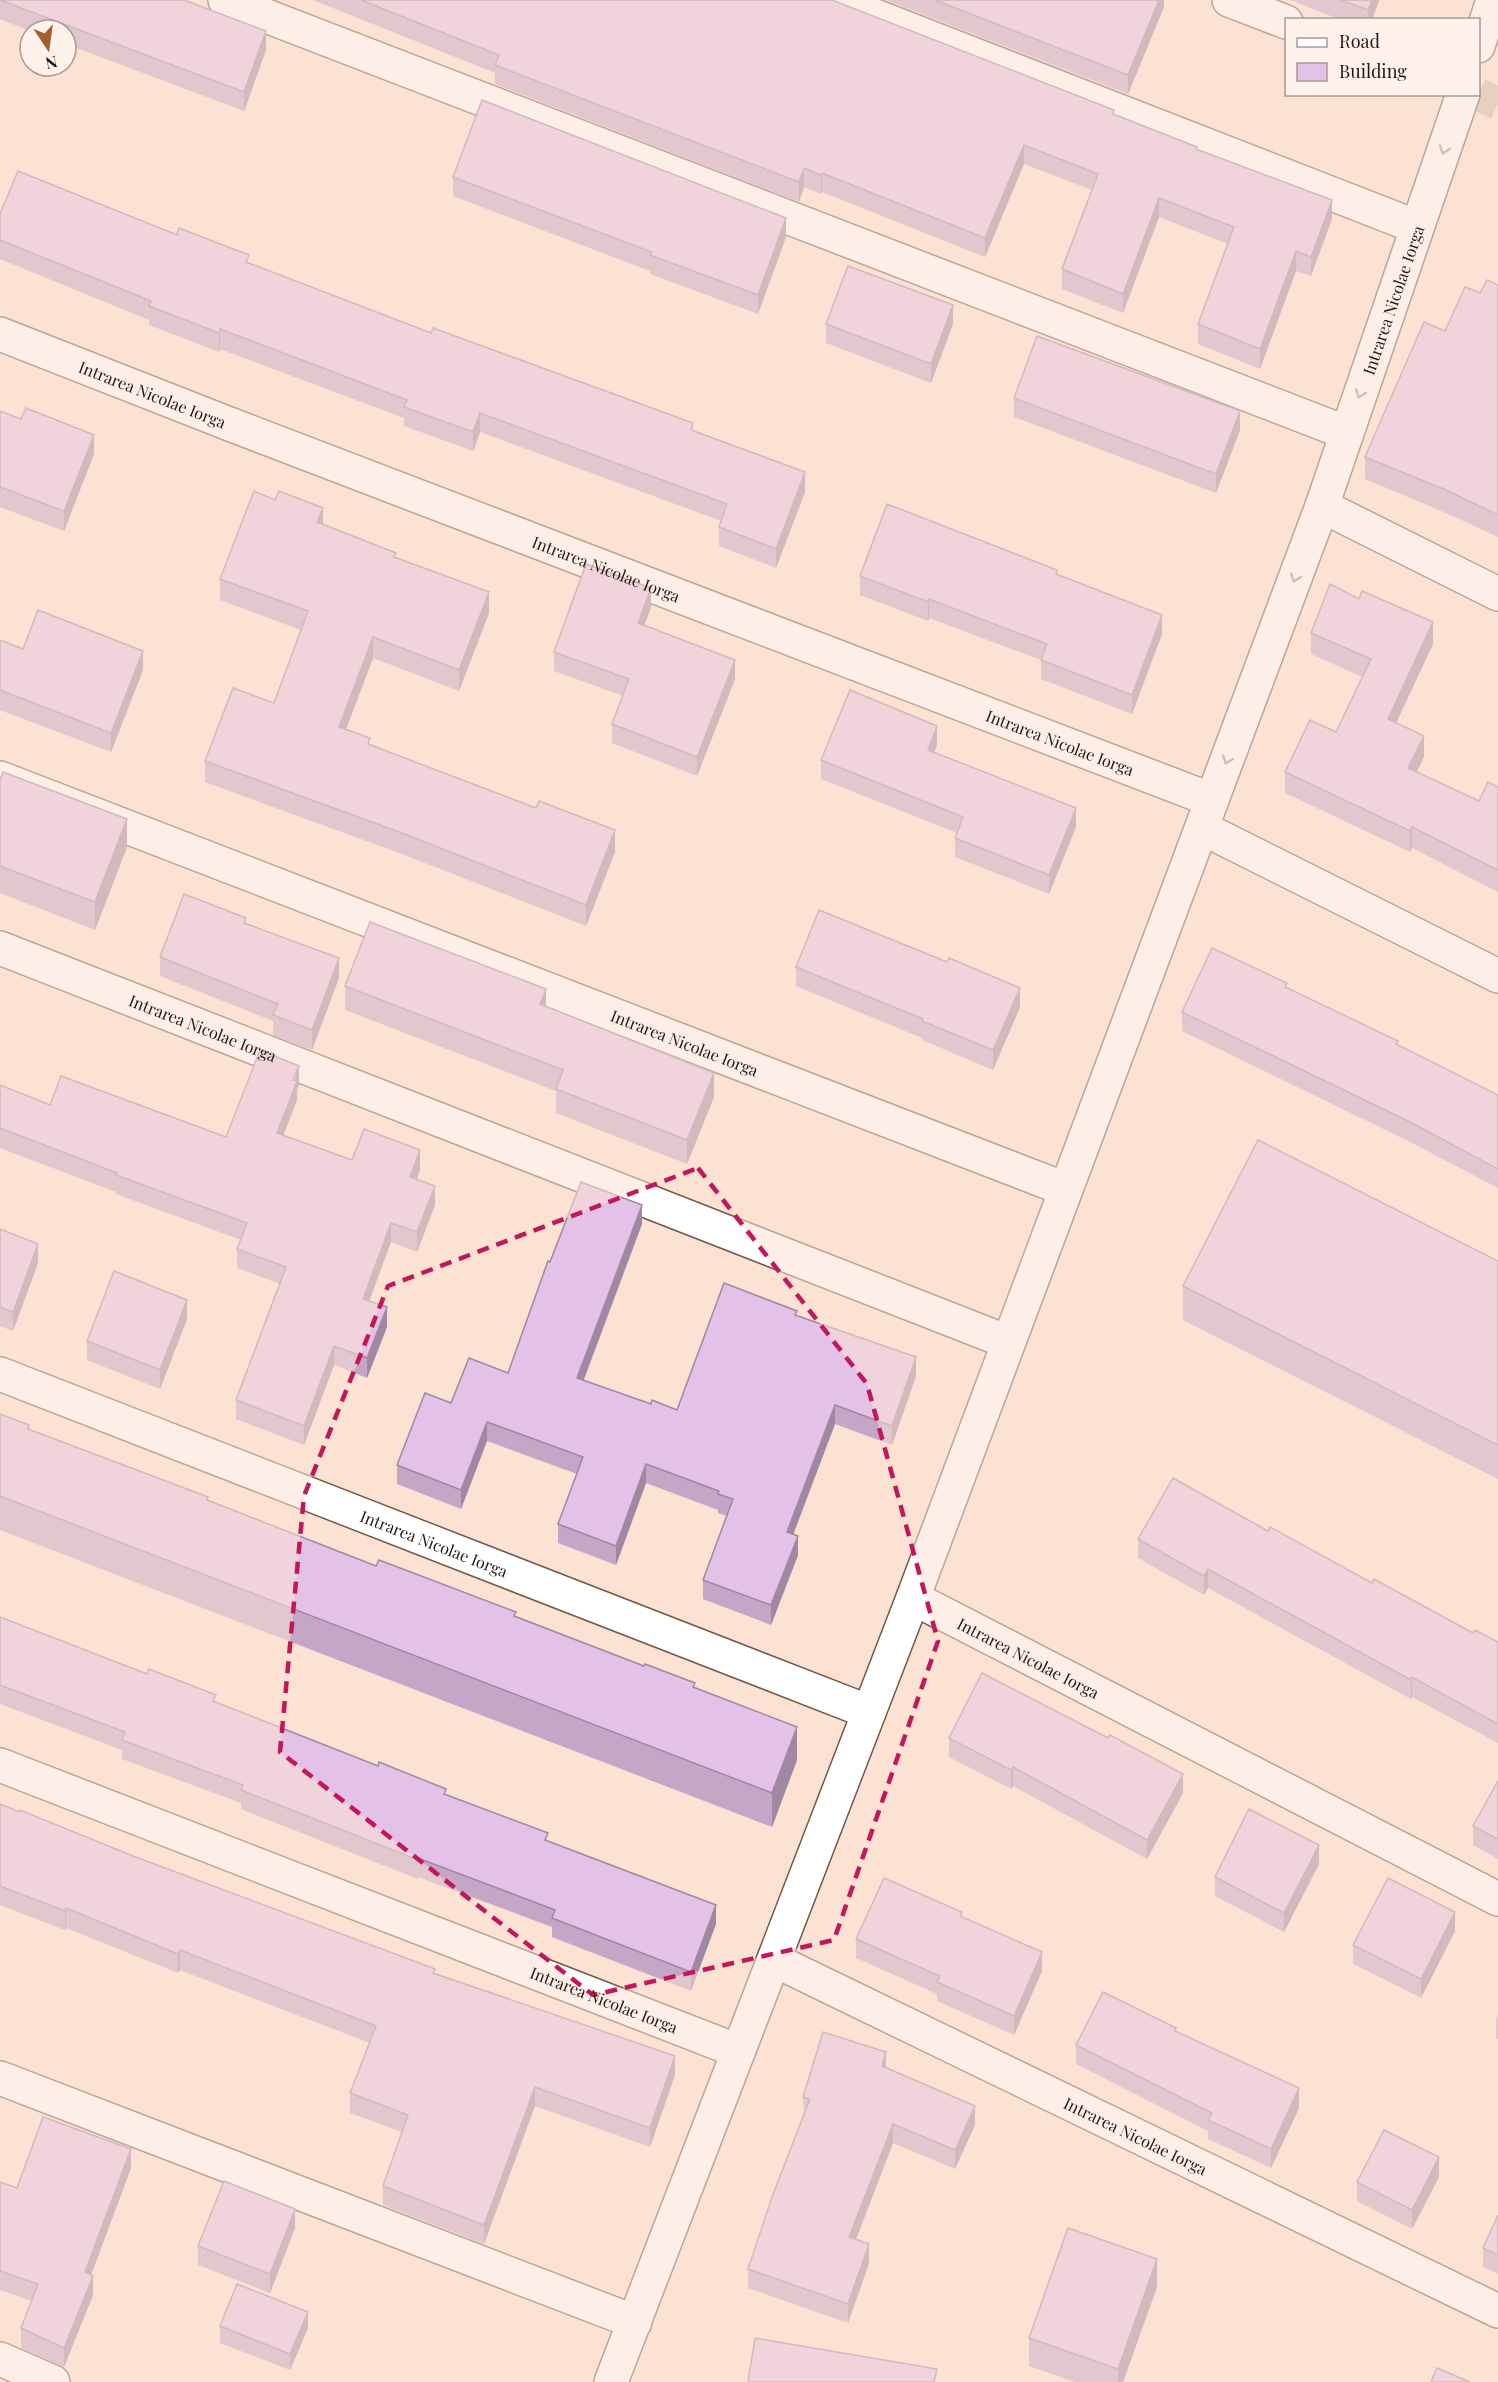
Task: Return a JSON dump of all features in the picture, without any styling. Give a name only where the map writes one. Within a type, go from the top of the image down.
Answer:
[{"type":"street","points":[[225,0],[1347,433]]},
{"type":"street","points":[[834,0],[1417,227]]},
{"type":"street","points":[[1229,0],[1285,21]]},
{"type":"street","points":[[1480,43],[1493,0]]},
{"type":"street","name":"Intrarea Nicolae Iorga","points":[[611,2382],[913,1598],[1322,506],[1462,96]]},
{"type":"street","name":"Intrarea Nicolae Iorga","points":[[0,334],[1207,814],[1498,976]]},
{"type":"street","points":[[1322,506],[1498,594]]},
{"type":"street","name":"Intrarea Nicolae Iorga","points":[[0,778],[1065,1189]]},
{"type":"street","name":"Intrarea Nicolae Iorga","points":[[0,948],[1008,1342]]},
{"type":"street","name":"Intrarea Nicolae Iorga","points":[[0,1374],[869,1712]]},
{"type":"street","name":"Intrarea Nicolae Iorga","points":[[913,1598],[1498,1899]]},
{"type":"street","name":"Intrarea Nicolae Iorga","points":[[0,1765],[738,2051]]},
{"type":"street","name":"Intrarea Nicolae Iorga","points":[[774,1960],[1498,2311]]},
{"type":"street","points":[[0,2078],[635,2322]]},
{"type":"street","points":[[0,2359],[53,2382]]},
{"type":"highlighted area","points":[[698,1168],[867,1384],[938,1641],[834,1940],[593,1995],[280,1752],[304,1496],[388,1286]]},
{"type":"building","points":[[0,0],[184,0],[266,31],[244,92],[78,29],[78,18],[48,18]]},
{"type":"building","points":[[361,0],[832,0],[1114,110],[1113,114],[1197,147],[1196,149],[1332,200],[1311,257],[1296,251],[1260,349],[1198,324],[1234,227],[1159,198],[1123,294],[1062,269],[1098,174],[1024,145],[985,238],[822,173],[821,175],[804,168],[799,182],[495,65],[499,55]]},
{"type":"building","points":[[935,0],[1159,0],[1128,75]]},
{"type":"building","points":[[1341,0],[1372,0],[1368,10]]},
{"type":"building","points":[[482,100],[786,218],[758,295],[650,255],[652,252],[453,177]]},
{"type":"building","points":[[18,171],[177,235],[179,228],[249,255],[246,262],[431,333],[433,328],[693,423],[691,430],[805,472],[776,549],[719,527],[727,504],[480,413],[473,432],[404,407],[407,400],[220,329],[219,333],[149,306],[151,301],[0,240],[0,214]]},
{"type":"building","points":[[848,266],[953,305],[931,364],[826,324]]},
{"type":"building","points":[[1487,280],[1498,285],[1498,515],[1446,490],[1365,457],[1424,322],[1445,331],[1465,287],[1480,293]]},
{"type":"building","points":[[1037,336],[1240,411],[1216,474],[1014,398]]},
{"type":"building","points":[[26,408],[94,435],[64,511],[0,487],[0,411],[21,419]]},
{"type":"building","points":[[254,491],[275,500],[279,491],[323,508],[317,522],[396,553],[394,557],[489,592],[459,670],[373,637],[339,727],[370,738],[368,744],[536,808],[539,801],[615,830],[586,905],[402,833],[205,761],[233,688],[274,703],[308,611],[220,579]]},
{"type":"building","points":[[887,504],[1057,570],[1056,574],[1162,615],[1132,695],[1041,660],[1047,644],[929,599],[928,602],[860,576]]},
{"type":"building","points":[[586,564],[651,588],[638,623],[735,660],[697,757],[612,724],[629,679],[554,652]]},
{"type":"building","points":[[1330,584],[1359,599],[1362,591],[1433,622],[1388,719],[1424,736],[1408,768],[1479,801],[1488,782],[1498,787],[1498,870],[1412,827],[1410,831],[1285,772],[1310,720],[1336,732],[1371,659],[1311,633]]},
{"type":"building","points":[[38,610],[143,651],[111,733],[0,690],[0,640],[23,649]]},
{"type":"building","points":[[850,690],[937,726],[928,750],[1076,808],[1049,875],[955,838],[963,817],[821,760]]},
{"type":"building","points":[[3,772],[127,819],[95,902],[0,866],[0,780]]},
{"type":"building","points":[[184,894],[246,918],[244,923],[339,958],[312,1030],[273,1015],[278,1004],[160,957]]},
{"type":"building","points":[[819,910],[947,962],[949,958],[1020,988],[993,1050],[796,967]]},
{"type":"building","points":[[370,922],[546,989],[540,1004],[714,1073],[687,1140],[556,1089],[563,1070],[345,986]]},
{"type":"building","points":[[1212,948],[1287,983],[1285,987],[1398,1041],[1396,1044],[1498,1095],[1498,1169],[1410,1122],[1182,1012]]},
{"type":"building","points":[[260,1050],[299,1066],[293,1080],[297,1081],[277,1133],[352,1160],[364,1129],[420,1150],[410,1177],[435,1186],[417,1232],[391,1223],[363,1299],[387,1307],[367,1358],[334,1346],[304,1426],[236,1400],[286,1267],[237,1249],[247,1223],[116,1175],[117,1173],[0,1128],[0,1085],[50,1105],[61,1076],[226,1137]]},
{"type":"building","points":[[1258,1140],[1498,1261],[1498,1445],[1183,1286]]},
{"type":"building","points":[[581,1182],[642,1205],[577,1378],[651,1404],[652,1400],[677,1410],[724,1283],[797,1311],[795,1315],[916,1357],[892,1426],[835,1405],[787,1532],[798,1536],[771,1605],[703,1580],[733,1499],[718,1494],[719,1491],[646,1464],[616,1546],[558,1524],[583,1457],[487,1422],[461,1490],[397,1465],[425,1393],[451,1403],[469,1358],[508,1373],[548,1261],[550,1262]]},
{"type":"building","points":[[0,1229],[38,1244],[13,1312],[0,1307]]},
{"type":"building","points":[[114,1271],[187,1300],[160,1370],[87,1341]]},
{"type":"building","points":[[0,1414],[29,1425],[28,1429],[208,1497],[207,1500],[376,1566],[379,1560],[516,1612],[514,1616],[695,1683],[693,1687],[797,1727],[772,1793],[0,1496]]},
{"type":"building","points":[[1173,1478],[1268,1531],[1270,1527],[1372,1583],[1374,1579],[1473,1633],[1475,1630],[1498,1642],[1498,1724],[1412,1677],[1411,1680],[1208,1569],[1204,1576],[1138,1539]]},
{"type":"building","points":[[0,1617],[147,1674],[149,1669],[216,1695],[213,1701],[378,1766],[379,1762],[446,1789],[444,1794],[548,1833],[545,1840],[716,1905],[691,1972],[552,1918],[555,1910],[418,1858],[418,1860],[241,1790],[243,1785],[122,1740],[125,1732],[0,1685]]},
{"type":"building","points":[[982,1673],[1108,1738],[1110,1735],[1183,1774],[1147,1840],[1013,1767],[1011,1770],[949,1738]]},
{"type":"building","points":[[1498,1781],[1498,1839],[1473,1826]]},
{"type":"building","points":[[0,1804],[435,1969],[433,1973],[675,2056],[650,2128],[535,2087],[484,2225],[383,2186],[408,2115],[350,2093],[376,2026],[180,1950],[178,1954],[66,1908],[65,1911],[0,1886]]},
{"type":"building","points":[[1249,1809],[1319,1845],[1284,1913],[1215,1877]]},
{"type":"building","points":[[884,1878],[962,1912],[960,1916],[1042,1952],[1014,2016],[937,1982],[940,1976],[856,1939]]},
{"type":"building","points":[[1388,1878],[1455,1912],[1421,1979],[1353,1945]]},
{"type":"building","points":[[1103,1992],[1176,2028],[1175,2031],[1299,2088],[1271,2149],[1208,2120],[1212,2113],[1076,2045]]},
{"type":"building","points":[[823,2032],[886,2052],[882,2066],[975,2106],[955,2150],[893,2124],[849,2237],[869,2244],[848,2304],[748,2269],[772,2197],[810,2099],[803,2097]]},
{"type":"building","points":[[43,2117],[131,2149],[85,2272],[93,2276],[64,2348],[21,2328],[38,2284],[0,2271],[0,2182],[17,2188]]},
{"type":"building","points":[[1384,2130],[1439,2157],[1412,2210],[1357,2182]]},
{"type":"building","points":[[224,2181],[295,2209],[270,2274],[198,2246]]},
{"type":"building","points":[[1498,2215],[1498,2255],[1483,2248]]},
{"type":"building","points":[[1068,2228],[1157,2259],[1118,2369],[1029,2338]]},
{"type":"building","points":[[237,2284],[308,2312],[290,2354],[220,2326]]},
{"type":"building","points":[[755,2338],[937,2369],[934,2382],[748,2382]]},
{"type":"building","points":[[1437,2368],[1470,2382],[1431,2382]]},
{"type":"tunnel","points":[[1480,95],[1498,104]]}]
